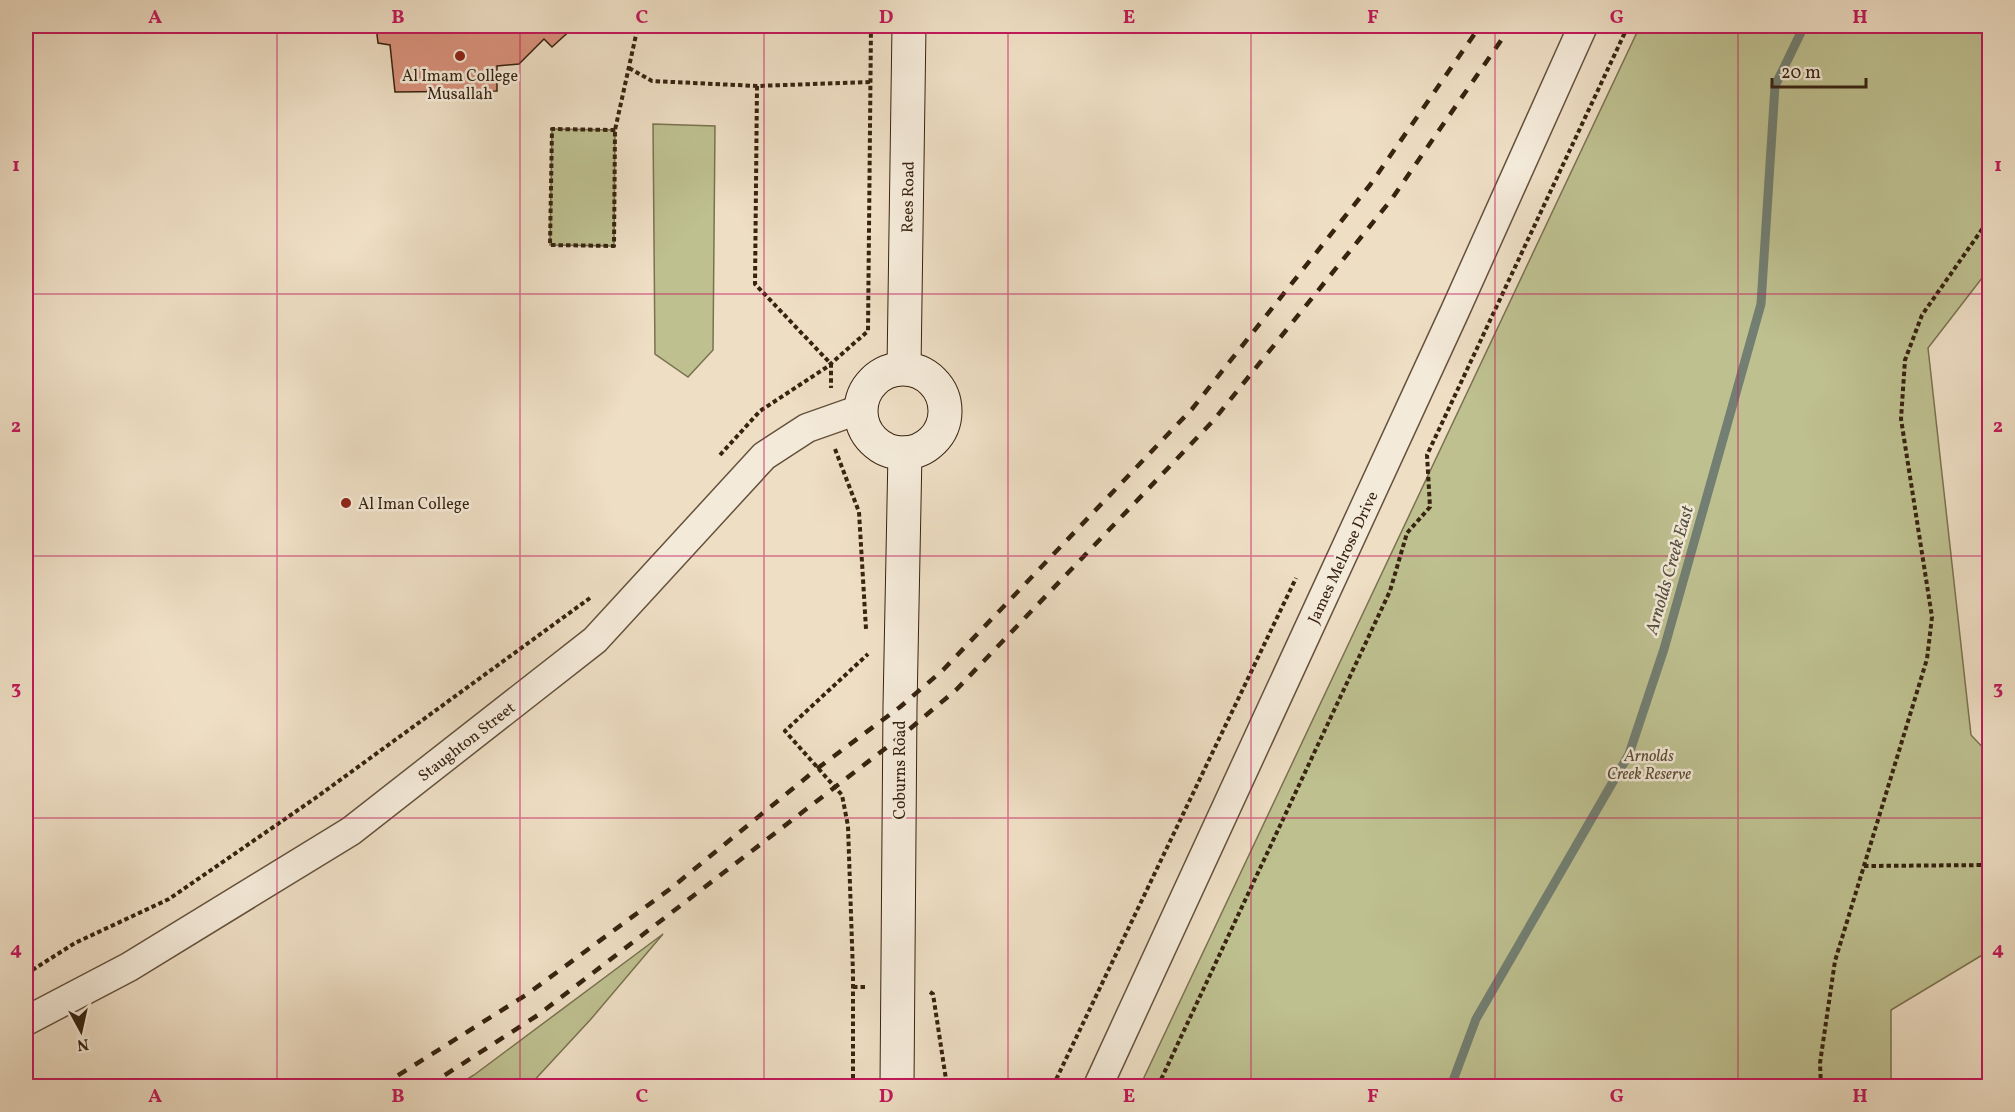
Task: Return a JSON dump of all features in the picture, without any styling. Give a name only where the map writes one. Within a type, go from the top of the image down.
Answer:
[{"type":"street","name":"Rees Road","points":[[904,368],[909,26]]},
{"type":"street","name":"James Melrose Drive","points":[[1098,1086],[1455,311],[1583,26]]},
{"type":"street","points":[[904,368],[918,371],[931,378],[940,390],[945,403],[945,417],[940,431],[932,442],[919,450],[904,453],[885,448],[869,435],[862,423],[847,414],[879,375],[904,368]]},
{"type":"street","name":"Staughton Street","points":[[26,1021],[129,967],[351,831],[595,640],[764,456],[807,428],[847,414]]},
{"type":"street","name":"Coburns Road","points":[[897,1086],[904,453]]},
{"type":"path","points":[[615,130],[552,129],[550,245],[614,246],[615,130],[639,26]]},
{"type":"path","points":[[715,462],[760,411],[831,364],[868,331],[871,26]]},
{"type":"path","points":[[1158,1086],[1390,591],[1407,533],[1430,507],[1427,455],[1628,26]]},
{"type":"path","points":[[629,68],[651,81],[757,86],[870,82]]},
{"type":"path","points":[[757,86],[755,284],[831,364],[847,414],[834,447],[859,513],[867,631]]},
{"type":"path","points":[[1821,1086],[1820,1063],[1835,961],[1927,659],[1932,617],[1901,419],[1905,360],[1922,315],[1989,218]]},
{"type":"path","points":[[26,974],[75,943],[169,898],[314,799],[594,594]]},
{"type":"path","points":[[853,1086],[853,973],[848,838],[842,795],[785,731],[868,655],[867,643]]},
{"type":"path","points":[[1864,866],[1989,865]]},
{"type":"green space","name":"Arnolds Creek Reserve","points":[[1640,26],[1989,26],[1989,269],[1928,348],[1971,735],[1989,754],[1989,951],[1891,1010],[1891,1086],[1140,1086]]},
{"type":"green space","points":[[653,124],[715,126],[713,350],[688,377],[655,354]]},
{"type":"green space","points":[[552,129],[615,130],[614,246],[550,245]]},
{"type":"green space","points":[[663,934],[591,1019],[529,1086],[456,1086],[474,1075]]},
{"type":"building","name":"Al Imam College Musallah","points":[[376,26],[575,26],[552,47],[544,39],[519,64],[497,66],[497,91],[395,92],[390,45],[378,43]]},
{"type":"waterway","name":"Arnolds Creek East","points":[[1451,1086],[1476,1019],[1629,754],[1664,649],[1761,304],[1775,86],[1804,26]]},
{"type":"railway","points":[[381,1086],[526,995],[670,889],[818,768],[900,707],[943,670],[1192,409],[1370,185],[1480,26]]},
{"type":"railway","points":[[428,1086],[538,1015],[899,738],[957,689],[1213,421],[1391,200],[1511,26]]},
{"type":"place","name":"Al Imam College Musallah","points":[[460,56]]},
{"type":"place","name":"Al Iman College","points":[[346,503]]}]
